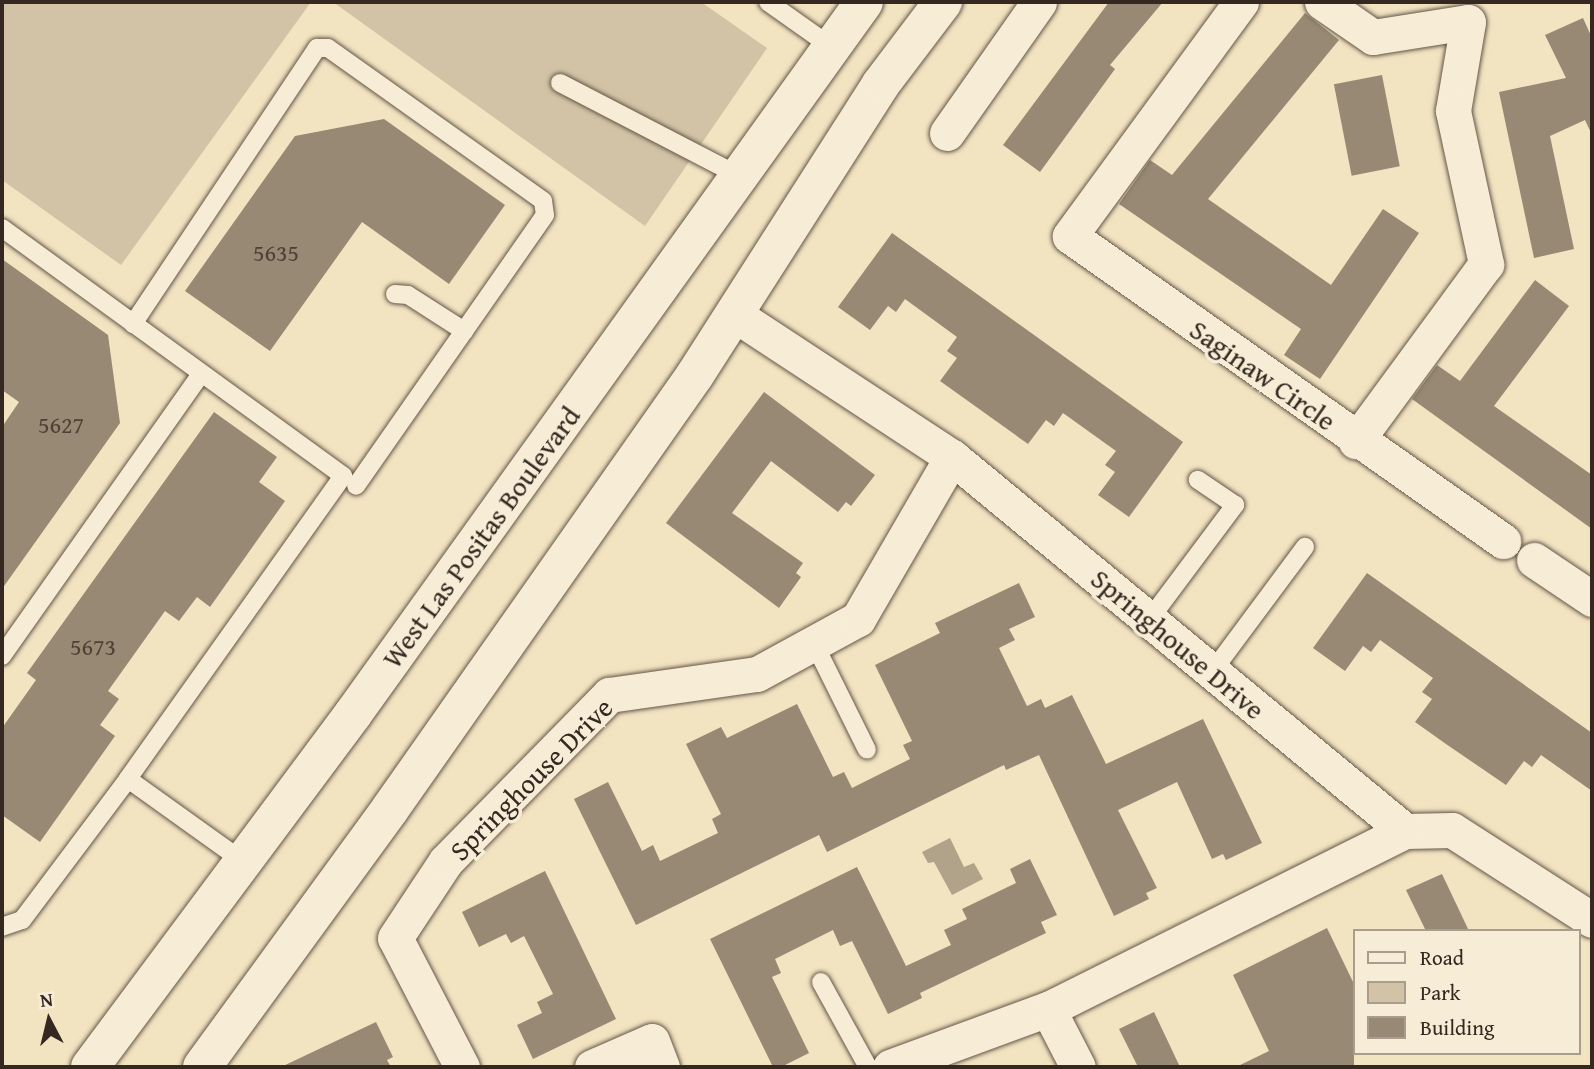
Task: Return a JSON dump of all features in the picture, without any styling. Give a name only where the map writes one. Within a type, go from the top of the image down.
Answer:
[{"type":"main road","name":"West Las Positas Boulevard","points":[[90,1067],[244,862],[741,177],[864,2]]},
{"type":"main road","points":[[202,1067],[406,786],[695,375],[881,84],[943,2]]},
{"type":"street","points":[[947,133],[1039,2]]},
{"type":"street","name":"Saginaw Circle","points":[[1241,2],[1070,236],[1356,441],[1486,264],[1453,111],[1479,12],[1373,37],[1322,2]]},
{"type":"street","name":"Springhouse Drive","points":[[733,314],[951,457],[1405,831]]},
{"type":"street","points":[[1356,441],[1503,541]]},
{"type":"street","name":"Springhouse Drive","points":[[462,1067],[395,938],[446,861],[610,695],[757,674],[858,619],[951,457]]},
{"type":"street","points":[[1534,560],[1592,599]]},
{"type":"street","points":[[909,1064],[1048,1009],[1405,831],[1452,830],[1592,920]]},
{"type":"street","points":[[1048,1009],[1079,1067]]},
{"type":"street","points":[[592,1067],[652,1041],[662,1067]]},
{"type":"lane","points":[[768,2],[833,48]]},
{"type":"lane","points":[[133,324],[317,48],[328,48],[543,201],[545,215],[356,486]]},
{"type":"lane","points":[[560,83],[741,177]]},
{"type":"lane","points":[[2,228],[343,477],[128,779],[22,920],[2,927]]},
{"type":"lane","points":[[395,294],[408,295],[464,331]]},
{"type":"lane","points":[[2,656],[201,374]]},
{"type":"lane","points":[[1149,620],[1235,505],[1198,480]]},
{"type":"lane","points":[[1212,672],[1305,547]]},
{"type":"lane","points":[[814,643],[867,750]]},
{"type":"lane","points":[[128,779],[244,862]]},
{"type":"lane","points":[[821,982],[868,1067]]},
{"type":"green space","points":[[2,2],[311,2],[121,265],[2,180]]},
{"type":"green space","points":[[333,2],[701,2],[767,48],[645,226]]},
{"type":"shaded area","points":[[950,838],[964,867],[974,863],[983,879],[952,895],[934,862],[928,863],[922,852]]},
{"type":"building","points":[[1109,2],[1163,2],[1110,65],[1115,69],[1040,172],[1003,145]]},
{"type":"building","points":[[1305,13],[1339,40],[1208,199],[1331,285],[1383,209],[1419,233],[1320,379],[1284,355],[1301,329],[1119,204],[1150,160],[1172,175]]},
{"type":"building","points":[[1583,18],[1592,38],[1592,135],[1585,120],[1550,136],[1574,249],[1534,258],[1499,92],[1566,78],[1545,35]]},
{"type":"building","points":[[1382,75],[1400,166],[1352,176],[1334,84]]},
{"type":"building","points":[[384,119],[505,205],[449,284],[362,222],[270,351],[185,291],[295,136]]},
{"type":"building","points":[[892,233],[1183,442],[1129,517],[1098,495],[1115,472],[1105,465],[1116,451],[1063,413],[1054,426],[1046,420],[1028,444],[940,381],[957,358],[947,351],[957,337],[905,299],[896,312],[888,306],[870,330],[838,307]]},
{"type":"building","points":[[2,259],[108,335],[120,423],[2,589],[2,427],[19,402],[2,390]]},
{"type":"building","points":[[1535,280],[1569,306],[1494,406],[1592,475],[1592,529],[1412,399],[1437,365],[1460,381]]},
{"type":"building","points":[[764,392],[875,475],[851,506],[846,502],[838,512],[771,461],[732,513],[803,563],[796,573],[801,577],[779,608],[666,523]]},
{"type":"building","points":[[214,412],[277,457],[259,482],[285,501],[210,607],[197,597],[179,621],[165,611],[108,691],[119,699],[100,725],[115,736],[40,842],[2,815],[2,728],[36,680],[27,673]]},
{"type":"building","points":[[1367,573],[1592,733],[1592,791],[1541,755],[1532,767],[1524,761],[1506,785],[1415,722],[1432,699],[1422,692],[1433,678],[1380,640],[1371,652],[1363,646],[1345,671],[1313,648]]},
{"type":"building","points":[[1019,583],[1035,617],[1009,629],[1015,640],[999,648],[1027,706],[1041,699],[1045,708],[1072,695],[1106,764],[1203,719],[1262,843],[1226,860],[1223,854],[1212,859],[1177,782],[1118,810],[1157,888],[1146,893],[1149,899],[1114,916],[1039,755],[1006,770],[1004,765],[827,852],[819,835],[636,925],[574,799],[608,782],[642,851],[653,845],[660,861],[718,833],[712,819],[721,814],[686,744],[721,727],[727,738],[797,704],[833,777],[844,772],[852,788],[910,759],[903,745],[912,741],[875,665],[940,633],[935,623]]},
{"type":"building","points":[[1030,859],[1057,915],[1041,922],[1046,933],[920,993],[922,998],[888,1014],[852,941],[840,946],[833,930],[775,959],[781,973],[772,977],[809,1053],[781,1067],[773,1067],[710,939],[857,867],[906,966],[951,945],[944,930],[967,919],[962,909],[1016,883],[1010,869]]},
{"type":"building","points":[[545,871],[616,1019],[533,1059],[517,1025],[542,1013],[537,1002],[553,994],[524,936],[511,943],[506,934],[479,947],[462,912]]},
{"type":"building","points":[[1442,874],[1468,929],[1425,929],[1406,890]]},
{"type":"building","points":[[1327,928],[1352,980],[1354,1067],[1236,1067],[1269,1051],[1233,975]]},
{"type":"building","points":[[1154,1012],[1180,1067],[1138,1067],[1119,1029]]},
{"type":"building","points":[[376,1022],[393,1057],[387,1060],[391,1067],[281,1067]]}]
